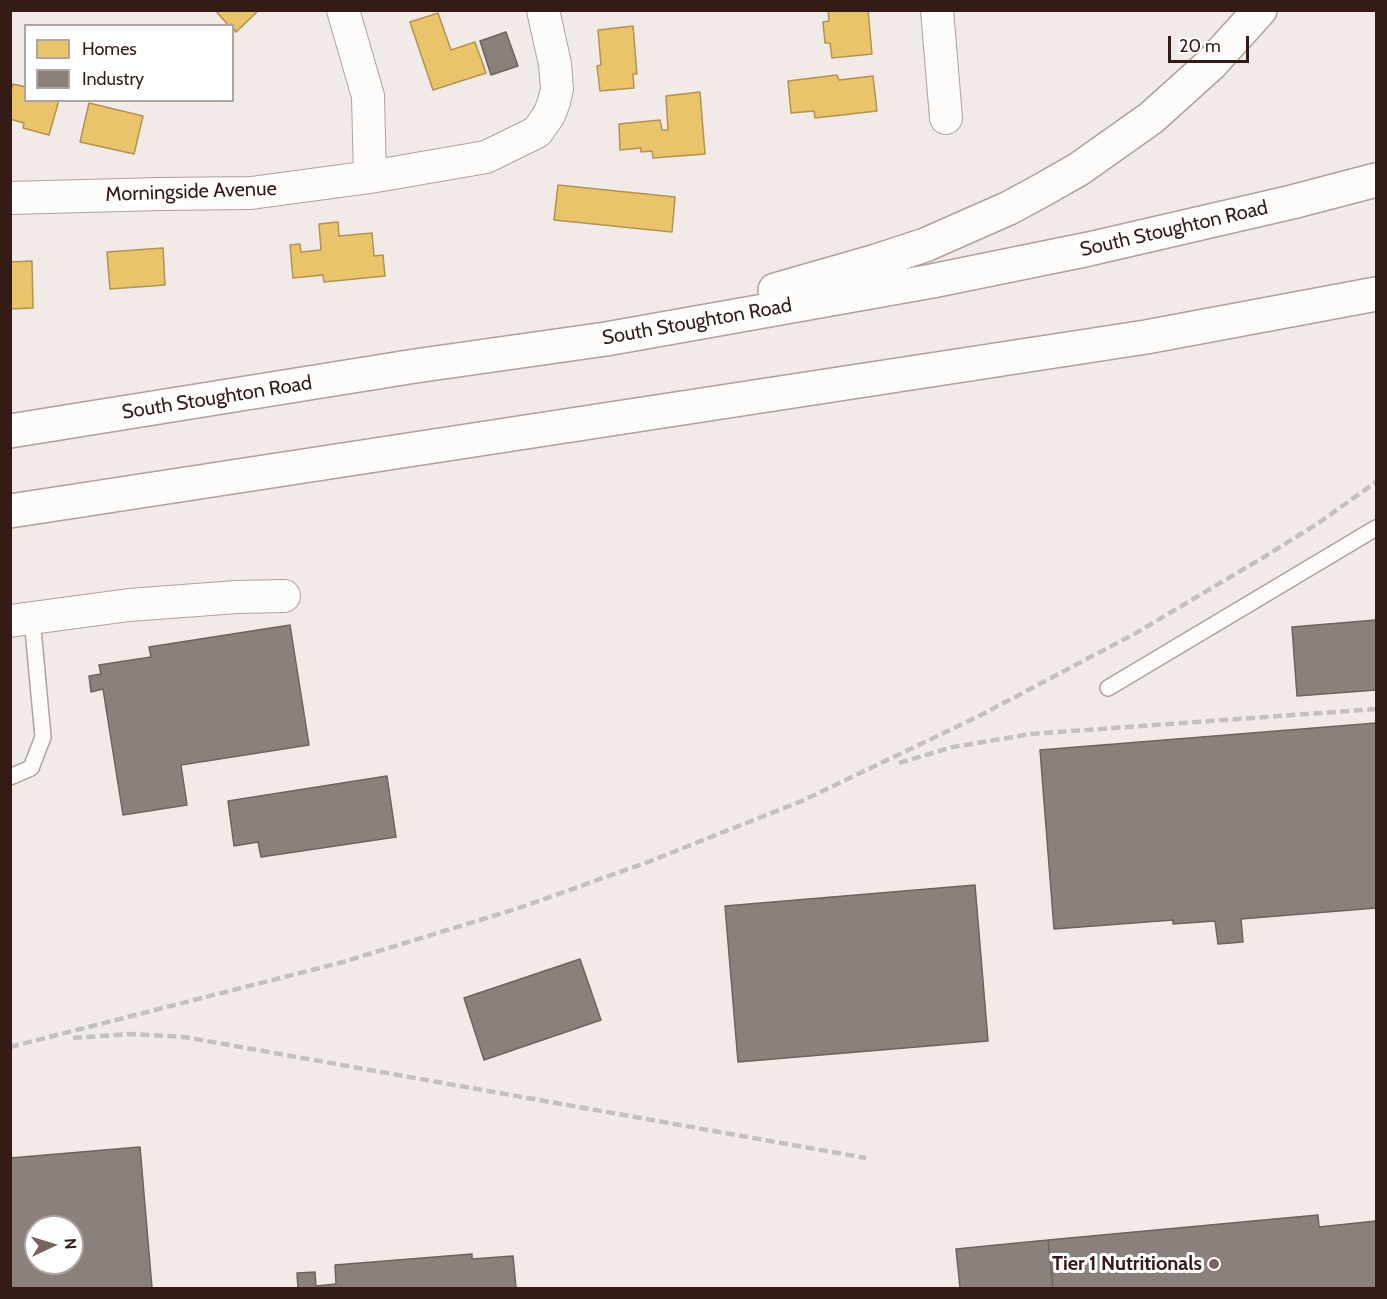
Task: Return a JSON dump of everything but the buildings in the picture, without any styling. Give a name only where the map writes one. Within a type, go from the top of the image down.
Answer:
[{"type":"main road","points":[[606,339],[876,261],[925,245],[1009,208],[1079,169],[1151,118],[1210,64],[1260,10]]},
{"type":"main road","name":"South Stoughton Road","points":[[10,431],[415,366],[606,339],[932,281],[1089,249],[1377,180]]},
{"type":"main road","points":[[10,511],[1146,337],[1377,294]]},
{"type":"street","points":[[343,10],[368,96],[370,177]]},
{"type":"street","name":"Morningside Avenue","points":[[10,198],[250,193],[370,177],[486,157],[537,132],[549,115],[557,88],[555,64],[543,10]]},
{"type":"street","points":[[937,10],[946,118]]},
{"type":"street","points":[[21,620],[129,605],[284,596]]},
{"type":"lane","points":[[1108,688],[1377,528]]},
{"type":"lane","points":[[10,777],[31,768],[43,738],[21,620]]},
{"type":"railway","points":[[10,1047],[343,962],[519,908],[648,862],[804,800],[979,716],[1136,633],[1317,524],[1376,482]]},
{"type":"railway","points":[[899,763],[953,747],[1031,734],[1376,709]]},
{"type":"railway","points":[[73,1038],[130,1034],[184,1037],[866,1158]]},
{"type":"place","name":"Tier 1 Nutritionals","points":[[1214,1264]]}]
